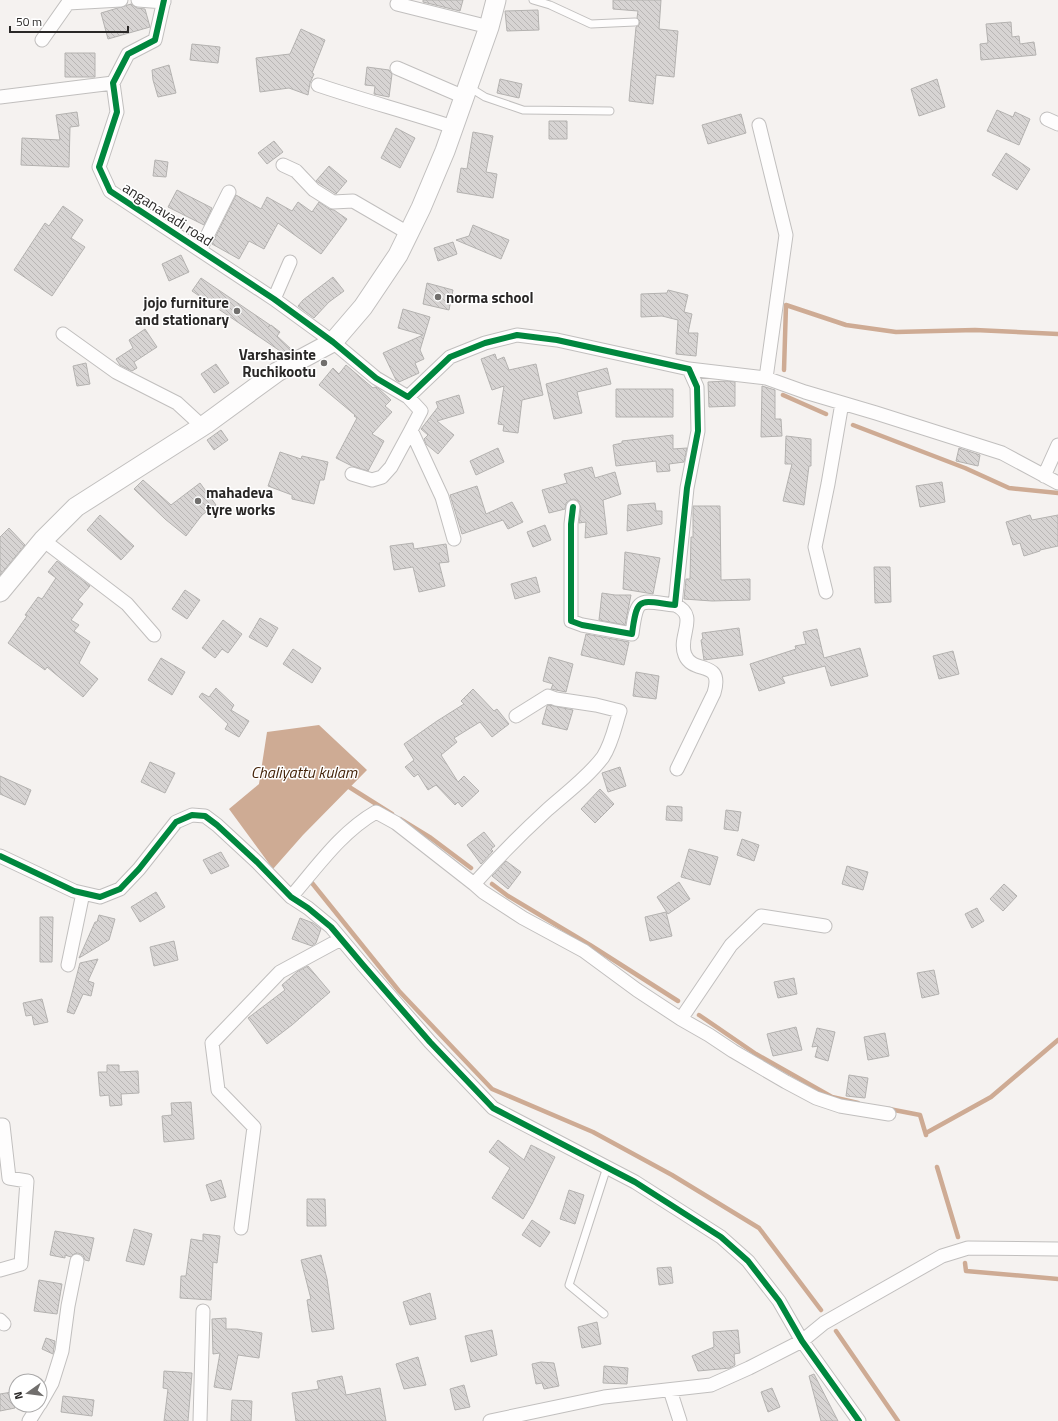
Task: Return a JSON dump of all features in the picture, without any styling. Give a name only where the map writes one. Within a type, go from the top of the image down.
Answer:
[{"type":"main road","points":[[0,592],[43,540],[76,507],[202,426],[277,372],[333,342],[363,307],[398,255],[439,165],[488,27],[496,0]]},
{"type":"street","points":[[42,40],[68,3],[121,0]]},
{"type":"street","points":[[0,97],[113,83],[128,54],[155,40],[164,1],[138,0]]},
{"type":"street","points":[[397,4],[488,27]]},
{"type":"street","points":[[397,68],[465,91]]},
{"type":"street","name":"anganavadi road","points":[[113,83],[117,112],[99,167],[110,191],[274,299],[333,342],[376,378],[408,397],[421,411],[411,430]]},
{"type":"street","points":[[318,84],[360,100],[424,117],[453,127]]},
{"type":"street","points":[[759,125],[786,235],[766,378]]},
{"type":"street","points":[[282,165],[296,171],[314,190],[333,202],[353,201],[408,232]]},
{"type":"street","points":[[200,250],[229,192]]},
{"type":"street","points":[[274,299],[290,262]]},
{"type":"street","points":[[63,334],[116,372],[177,403],[202,426]]},
{"type":"street","points":[[408,397],[450,357],[485,343],[517,335],[557,340],[689,370],[766,378],[805,392],[1002,453],[1058,483]]},
{"type":"street","points":[[675,605],[688,488],[698,431],[697,387],[689,370]]},
{"type":"street","points":[[826,592],[815,547],[842,403]]},
{"type":"street","points":[[352,474],[372,480],[382,477],[391,467],[411,430]]},
{"type":"street","points":[[411,430],[442,497],[454,539]]},
{"type":"street","points":[[1044,476],[1058,445]]},
{"type":"street","points":[[573,507],[571,524],[571,620],[582,625],[632,634],[635,614],[637,607],[640,604],[645,601],[675,605],[683,610],[687,616],[687,625],[682,648],[685,656],[690,662],[712,672],[716,677],[717,683],[714,693],[676,769]]},
{"type":"street","points":[[43,540],[127,604],[154,635]]},
{"type":"street","points":[[474,884],[539,818],[593,769],[604,755],[613,735],[620,711],[596,705],[556,699],[548,696],[516,716]]},
{"type":"street","points":[[291,897],[345,834],[365,818],[376,812],[396,823],[483,892],[523,918],[584,951],[637,990],[733,1051],[816,1098],[840,1106],[889,1114]]},
{"type":"street","points":[[0,856],[74,891],[100,897],[120,890],[139,869],[176,822],[192,815],[205,816],[217,825],[257,862],[291,897],[308,908],[331,927],[430,1042],[493,1108],[635,1182],[721,1238],[748,1261],[779,1301],[802,1341],[859,1421]]},
{"type":"street","points":[[68,965],[83,893]]},
{"type":"street","points":[[681,1019],[731,945],[761,916],[825,926]]},
{"type":"street","points":[[240,1228],[254,1126],[218,1090],[212,1043],[280,972],[341,939]]},
{"type":"street","points":[[0,1125],[3,1125],[9,1178],[27,1181],[21,1264],[0,1270]]},
{"type":"street","points":[[490,1421],[551,1415],[604,1397],[711,1384],[749,1368],[802,1341],[824,1323],[942,1256],[968,1248],[1058,1249]]},
{"type":"street","points":[[48,1390],[52,1383],[62,1351],[68,1306],[77,1262]]},
{"type":"street","points":[[200,1421],[203,1311]]},
{"type":"street","points":[[670,1390],[680,1421]]},
{"type":"lane","points":[[533,0],[550,5],[591,24],[635,22]]},
{"type":"lane","points":[[465,91],[523,110],[610,110]]},
{"type":"lane","points":[[604,1314],[569,1285],[607,1167]]},
{"type":"water","name":"Chaliyattu kulam","points":[[319,725],[367,770],[303,835],[273,869],[229,809],[259,784],[267,732]]},
{"type":"building","points":[[423,0],[463,0],[460,11],[423,2]]},
{"type":"building","points":[[613,0],[661,0],[659,29],[678,31],[674,77],[656,75],[653,104],[629,101],[636,27],[639,25],[640,21],[637,18],[638,11],[613,9]]},
{"type":"building","points":[[131,4],[137,8],[145,9],[150,27],[108,39],[101,13]]},
{"type":"building","points":[[538,10],[539,30],[507,31],[505,11]]},
{"type":"building","points":[[1011,22],[1012,37],[1019,36],[1020,44],[1034,42],[1036,55],[981,60],[980,44],[988,43],[986,24]]},
{"type":"building","points":[[301,29],[325,40],[312,73],[314,74],[310,83],[308,95],[289,88],[260,92],[256,58],[290,54]]},
{"type":"building","points":[[192,44],[220,47],[218,63],[190,60]]},
{"type":"building","points":[[65,53],[95,53],[95,77],[65,77]]},
{"type":"building","points":[[169,65],[176,93],[158,97],[152,70]]},
{"type":"building","points":[[367,67],[389,70],[392,74],[389,97],[374,94],[375,86],[365,85]]},
{"type":"building","points":[[500,79],[522,84],[519,98],[497,93]]},
{"type":"building","points":[[937,79],[945,107],[919,116],[911,89]]},
{"type":"building","points":[[997,110],[1013,117],[1015,112],[1030,119],[1019,145],[987,131]]},
{"type":"building","points":[[77,112],[79,126],[70,127],[69,167],[21,165],[22,138],[60,140],[56,115]]},
{"type":"building","points":[[741,114],[746,133],[708,144],[702,125]]},
{"type":"building","points":[[549,121],[567,121],[567,139],[549,139]]},
{"type":"building","points":[[396,128],[415,138],[400,168],[381,158]]},
{"type":"building","points":[[473,132],[493,136],[486,172],[497,174],[493,198],[457,192],[461,168],[467,169]]},
{"type":"building","points":[[274,141],[283,152],[267,164],[258,153]]},
{"type":"building","points":[[1006,153],[1030,169],[1017,190],[992,175]]},
{"type":"building","points":[[155,160],[168,162],[166,177],[153,176]]},
{"type":"building","points":[[329,166],[347,181],[336,194],[316,181]]},
{"type":"building","points":[[177,190],[212,208],[204,225],[168,207]]},
{"type":"building","points":[[236,195],[261,209],[267,197],[292,211],[298,202],[312,212],[319,202],[347,219],[321,254],[278,223],[264,249],[249,241],[239,259],[212,244]]},
{"type":"building","points":[[63,206],[83,220],[71,238],[85,247],[52,296],[14,270],[45,223],[49,226]]},
{"type":"building","points":[[473,225],[509,240],[501,259],[456,240],[469,236]]},
{"type":"building","points":[[453,242],[457,254],[438,261],[434,248]]},
{"type":"building","points":[[181,255],[189,272],[169,281],[162,264]]},
{"type":"building","points":[[333,277],[344,291],[329,302],[314,318],[298,306],[303,300]]},
{"type":"building","name":"jojo furniture and stationary","points":[[201,278],[270,325],[268,327],[271,325],[280,332],[277,336],[292,350],[290,353],[286,355],[192,291]]},
{"type":"building","name":"norma school","points":[[427,283],[453,290],[449,310],[423,304]]},
{"type":"building","points":[[668,290],[688,295],[684,312],[692,314],[688,333],[698,333],[696,356],[676,354],[678,320],[662,316],[641,317],[641,294],[667,293]]},
{"type":"building","points":[[403,309],[430,317],[420,350],[424,359],[415,363],[419,373],[399,382],[396,380],[383,353],[423,335],[398,328]]},
{"type":"building","points":[[145,329],[157,347],[134,362],[137,368],[132,371],[120,365],[116,359],[133,348],[129,340]]},
{"type":"building","points":[[495,354],[497,360],[504,357],[509,370],[536,364],[543,395],[522,400],[518,433],[503,431],[504,425],[498,424],[504,386],[492,390],[481,359]]},
{"type":"building","points":[[86,363],[90,384],[77,386],[73,366]]},
{"type":"building","points":[[216,364],[229,383],[214,393],[201,374]]},
{"type":"building","points":[[346,365],[373,388],[378,388],[391,400],[385,406],[392,412],[372,434],[384,441],[368,471],[352,466],[336,458],[357,418],[319,385],[333,368],[339,374]]},
{"type":"building","points":[[607,368],[611,384],[577,392],[582,413],[554,419],[546,384]]},
{"type":"building","points":[[708,382],[735,382],[735,406],[709,407]]},
{"type":"building","points":[[762,386],[775,390],[775,419],[781,419],[782,436],[761,437]]},
{"type":"building","points":[[616,389],[673,389],[673,417],[616,417]]},
{"type":"building","points":[[459,395],[464,413],[437,421],[454,435],[438,454],[426,444],[424,439],[428,435],[421,429],[438,407],[436,402]]},
{"type":"building","points":[[221,430],[228,440],[214,450],[207,440]]},
{"type":"building","points":[[673,435],[673,449],[687,448],[684,462],[669,464],[670,471],[657,472],[656,461],[616,466],[613,445],[622,443],[622,441]]},
{"type":"building","points":[[786,436],[811,439],[811,466],[809,466],[804,505],[783,501],[792,464],[785,464]]},
{"type":"building","points":[[498,448],[504,462],[476,475],[470,461]]},
{"type":"building","points":[[959,448],[980,455],[978,466],[956,461]]},
{"type":"building","points":[[280,452],[301,459],[302,456],[328,462],[324,480],[320,480],[314,504],[292,499],[292,495],[268,486]]},
{"type":"building","points":[[592,467],[595,478],[615,472],[621,494],[603,500],[607,534],[585,538],[586,522],[579,523],[581,508],[578,501],[574,499],[570,500],[566,503],[565,509],[549,513],[542,490],[567,483],[564,474]]},
{"type":"building","points":[[143,480],[171,505],[200,483],[216,505],[202,515],[186,536],[165,519],[134,489]]},
{"type":"building","points":[[942,482],[945,502],[920,507],[916,486]]},
{"type":"building","points":[[477,486],[486,514],[512,502],[523,522],[508,529],[503,520],[462,534],[450,495]]},
{"type":"building","points":[[655,503],[656,511],[662,511],[662,524],[627,531],[628,505]]},
{"type":"building","points":[[693,506],[720,506],[721,580],[750,579],[750,600],[712,601],[684,599],[686,579],[690,579],[691,537],[693,537]]},
{"type":"building","points":[[100,515],[134,546],[121,560],[87,530]]},
{"type":"building","points":[[1030,515],[1032,520],[1058,515],[1058,546],[1040,550],[1024,556],[1020,543],[1013,545],[1006,522]]},
{"type":"building","points":[[545,525],[551,540],[533,547],[527,532]]},
{"type":"building","points":[[9,528],[25,545],[0,575],[0,537]]},
{"type":"building","points":[[413,543],[414,549],[446,544],[449,562],[439,563],[445,586],[419,592],[413,567],[394,570],[390,546]]},
{"type":"building","points":[[625,552],[660,558],[653,594],[623,589]]},
{"type":"building","points":[[57,561],[90,586],[78,600],[83,604],[71,620],[79,625],[74,631],[90,642],[79,663],[98,679],[83,697],[47,667],[45,670],[8,643],[38,597],[42,599],[56,578],[48,572]]},
{"type":"building","points":[[874,567],[890,567],[891,602],[875,603]]},
{"type":"building","points":[[536,577],[540,592],[515,599],[511,584]]},
{"type":"building","points":[[185,590],[200,600],[187,619],[172,609]]},
{"type":"building","points":[[602,593],[631,595],[625,625],[599,620]]},
{"type":"building","points":[[260,618],[278,628],[267,647],[249,637]]},
{"type":"building","points":[[223,620],[242,634],[228,653],[222,649],[215,658],[202,648]]},
{"type":"building","points":[[739,628],[743,655],[704,660],[701,640],[703,639],[702,633]]},
{"type":"building","points":[[817,629],[824,658],[860,648],[868,676],[831,686],[825,666],[782,677],[785,683],[759,691],[750,664],[796,649],[795,646],[806,644],[803,632]]},
{"type":"building","points":[[586,634],[629,642],[624,665],[581,655]]},
{"type":"building","points":[[293,649],[321,668],[312,683],[283,664]]},
{"type":"building","points":[[953,651],[959,674],[939,679],[933,656]]},
{"type":"building","points":[[549,657],[573,664],[566,692],[551,689],[553,684],[543,681]]},
{"type":"building","points":[[161,658],[185,672],[172,695],[148,680]]},
{"type":"building","points":[[636,672],[659,676],[656,699],[633,696]]},
{"type":"building","points":[[216,688],[234,705],[231,710],[249,721],[239,737],[225,729],[228,724],[199,697],[202,693],[209,697]]},
{"type":"building","points":[[473,689],[494,711],[497,709],[509,724],[492,737],[480,722],[454,738],[457,742],[441,755],[458,782],[464,776],[479,791],[462,807],[458,802],[455,805],[436,785],[428,790],[418,774],[414,777],[405,767],[414,760],[404,744],[464,704],[461,701]]},
{"type":"building","points":[[549,705],[573,710],[567,730],[542,724],[547,706]]},
{"type":"building","points":[[150,762],[175,773],[165,793],[141,782]]},
{"type":"building","points":[[620,767],[626,786],[608,792],[602,773]]},
{"type":"building","points":[[0,776],[31,790],[25,805],[0,794]]},
{"type":"building","points":[[600,789],[614,804],[595,823],[581,809]]},
{"type":"building","points":[[667,806],[682,807],[682,821],[666,820]]},
{"type":"building","points":[[726,810],[741,812],[738,831],[724,829]]},
{"type":"building","points":[[484,832],[495,846],[491,849],[493,851],[481,864],[467,845]]},
{"type":"building","points":[[742,839],[759,845],[754,861],[737,855]]},
{"type":"building","points":[[689,849],[718,857],[710,885],[681,877]]},
{"type":"building","points":[[221,852],[229,866],[211,874],[203,860]]},
{"type":"building","points":[[506,861],[521,872],[508,889],[492,876]]},
{"type":"building","points":[[847,866],[868,872],[863,890],[842,884]]},
{"type":"building","points":[[679,882],[690,899],[668,914],[657,897]]},
{"type":"building","points":[[1004,884],[1017,896],[1003,911],[990,899]]},
{"type":"building","points":[[156,892],[165,907],[140,922],[131,907]]},
{"type":"building","points":[[977,908],[984,921],[972,928],[965,914]]},
{"type":"building","points":[[666,912],[672,936],[650,941],[645,917]]},
{"type":"building","points":[[99,915],[115,919],[109,940],[79,958],[95,922],[97,922]]},
{"type":"building","points":[[40,917],[53,917],[52,962],[40,962]]},
{"type":"building","points":[[300,918],[313,923],[321,929],[316,943],[312,946],[292,939]]},
{"type":"building","points":[[174,941],[178,960],[154,966],[150,947]]},
{"type":"building","points":[[98,959],[88,981],[94,983],[91,996],[83,994],[74,1014],[67,1012],[80,963]]},
{"type":"building","points":[[308,966],[330,992],[292,1025],[267,1044],[248,1018],[285,990],[282,985],[298,971]]},
{"type":"building","points":[[934,970],[939,994],[922,998],[917,973]]},
{"type":"building","points":[[794,978],[797,994],[778,998],[774,982]]},
{"type":"building","points":[[42,999],[48,1022],[34,1025],[32,1015],[26,1016],[23,1003]]},
{"type":"building","points":[[796,1027],[802,1050],[773,1056],[767,1034]]},
{"type":"building","points":[[817,1028],[835,1032],[828,1061],[815,1057],[818,1046],[812,1047]]},
{"type":"building","points":[[885,1033],[889,1056],[868,1060],[864,1037]]},
{"type":"building","points":[[107,1065],[119,1065],[119,1072],[138,1071],[139,1093],[121,1094],[122,1105],[110,1106],[109,1095],[100,1096],[98,1072],[107,1072]]},
{"type":"building","points":[[849,1075],[868,1078],[865,1098],[846,1096]]},
{"type":"building","points":[[191,1102],[194,1139],[164,1142],[162,1116],[172,1115],[171,1103]]},
{"type":"building","points":[[498,1140],[524,1160],[531,1145],[555,1157],[523,1219],[492,1198],[510,1168],[489,1152]]},
{"type":"building","points":[[221,1180],[226,1197],[211,1201],[206,1185]]},
{"type":"building","points":[[569,1190],[584,1195],[575,1224],[560,1219]]},
{"type":"building","points":[[307,1199],[325,1199],[326,1226],[307,1226]]},
{"type":"building","points":[[532,1220],[550,1232],[540,1247],[522,1235]]},
{"type":"building","points":[[134,1229],[152,1234],[144,1265],[126,1261]]},
{"type":"building","points":[[55,1231],[94,1238],[89,1261],[85,1260],[83,1255],[78,1253],[71,1257],[65,1255],[65,1258],[50,1255]]},
{"type":"building","points":[[203,1234],[220,1236],[217,1263],[213,1262],[211,1300],[180,1298],[181,1276],[186,1276],[191,1239],[203,1241]]},
{"type":"building","points":[[321,1255],[327,1279],[334,1329],[312,1332],[307,1300],[311,1299],[301,1260]]},
{"type":"building","points":[[671,1267],[673,1283],[659,1285],[657,1268]]},
{"type":"building","points":[[39,1280],[62,1284],[57,1314],[34,1311]]},
{"type":"building","points":[[430,1293],[436,1319],[410,1325],[403,1302]]},
{"type":"building","points":[[226,1318],[226,1329],[237,1329],[262,1333],[259,1358],[238,1355],[231,1390],[214,1387],[220,1353],[213,1354],[212,1319]]},
{"type":"building","points":[[597,1322],[601,1344],[582,1348],[578,1327]]},
{"type":"building","points":[[492,1330],[497,1355],[471,1362],[465,1336]]},
{"type":"building","points":[[738,1330],[740,1353],[734,1354],[735,1365],[730,1368],[698,1371],[692,1356],[714,1347],[713,1332]]},
{"type":"building","points":[[46,1338],[55,1341],[53,1354],[42,1349]]},
{"type":"building","points":[[418,1357],[426,1385],[404,1389],[396,1364]]},
{"type":"building","points":[[541,1362],[554,1363],[559,1386],[544,1389],[542,1383],[536,1384],[532,1364]]},
{"type":"building","points":[[604,1366],[628,1368],[627,1384],[603,1383]]},
{"type":"building","points":[[164,1371],[192,1373],[188,1421],[164,1421],[168,1389],[163,1388]]},
{"type":"building","points":[[814,1374],[838,1421],[821,1421],[809,1376]]},
{"type":"building","points":[[342,1376],[346,1395],[380,1388],[386,1421],[296,1421],[292,1393],[319,1389],[317,1381]]},
{"type":"building","points":[[464,1385],[470,1407],[455,1410],[450,1389]]},
{"type":"building","points":[[772,1388],[780,1407],[768,1412],[761,1392]]},
{"type":"building","points":[[8,1393],[8,1409],[0,1411],[0,1394]]},
{"type":"building","points":[[63,1396],[94,1400],[92,1416],[61,1412]]},
{"type":"building","points":[[232,1400],[252,1401],[251,1421],[231,1421]]},
{"type":"waterway","points":[[784,370],[786,305],[846,325],[896,332],[975,330],[1058,334]]},
{"type":"waterway","points":[[783,395],[826,414]]},
{"type":"waterway","points":[[853,425],[965,468],[1009,488],[1058,493]]},
{"type":"waterway","points":[[346,785],[392,814]]},
{"type":"waterway","points":[[400,819],[431,838],[471,868]]},
{"type":"waterway","points":[[308,878],[399,991],[492,1089],[593,1132],[672,1175],[759,1228],[821,1310]]},
{"type":"waterway","points":[[492,884],[508,896],[590,945],[678,1001]]},
{"type":"waterway","points":[[699,1015],[756,1054],[832,1097],[858,1103]]},
{"type":"waterway","points":[[926,1133],[991,1097],[1058,1040]]},
{"type":"waterway","points":[[889,1109],[920,1115],[926,1135]]},
{"type":"waterway","points":[[937,1167],[958,1237]]},
{"type":"waterway","points":[[965,1263],[966,1271],[1058,1279]]},
{"type":"waterway","points":[[836,1331],[898,1421]]},
{"type":"cycle path","points":[[164,0],[155,40],[128,54],[113,83],[117,112],[99,167],[110,191],[274,299],[333,342],[376,378],[408,397],[450,357],[485,343],[517,335],[557,340],[689,369],[697,387],[698,431],[687,488],[675,605],[654,602],[642,603],[636,612],[632,634],[582,625],[571,621],[571,524],[573,507]]},
{"type":"cycle path","points":[[0,856],[74,891],[100,897],[120,889],[139,869],[176,822],[192,815],[205,816],[217,825],[257,862],[291,897],[308,908],[331,927],[430,1042],[493,1108],[635,1182],[721,1237],[748,1261],[779,1301],[802,1341],[859,1421]]},
{"type":"place","name":"norma school","points":[[438,297]]},
{"type":"place","name":"jojo furniture and stationary","points":[[237,311]]},
{"type":"place","name":"Varshasinte Ruchikootu","points":[[324,363]]},
{"type":"place","name":"mahadeva tyre works","points":[[198,501]]}]
